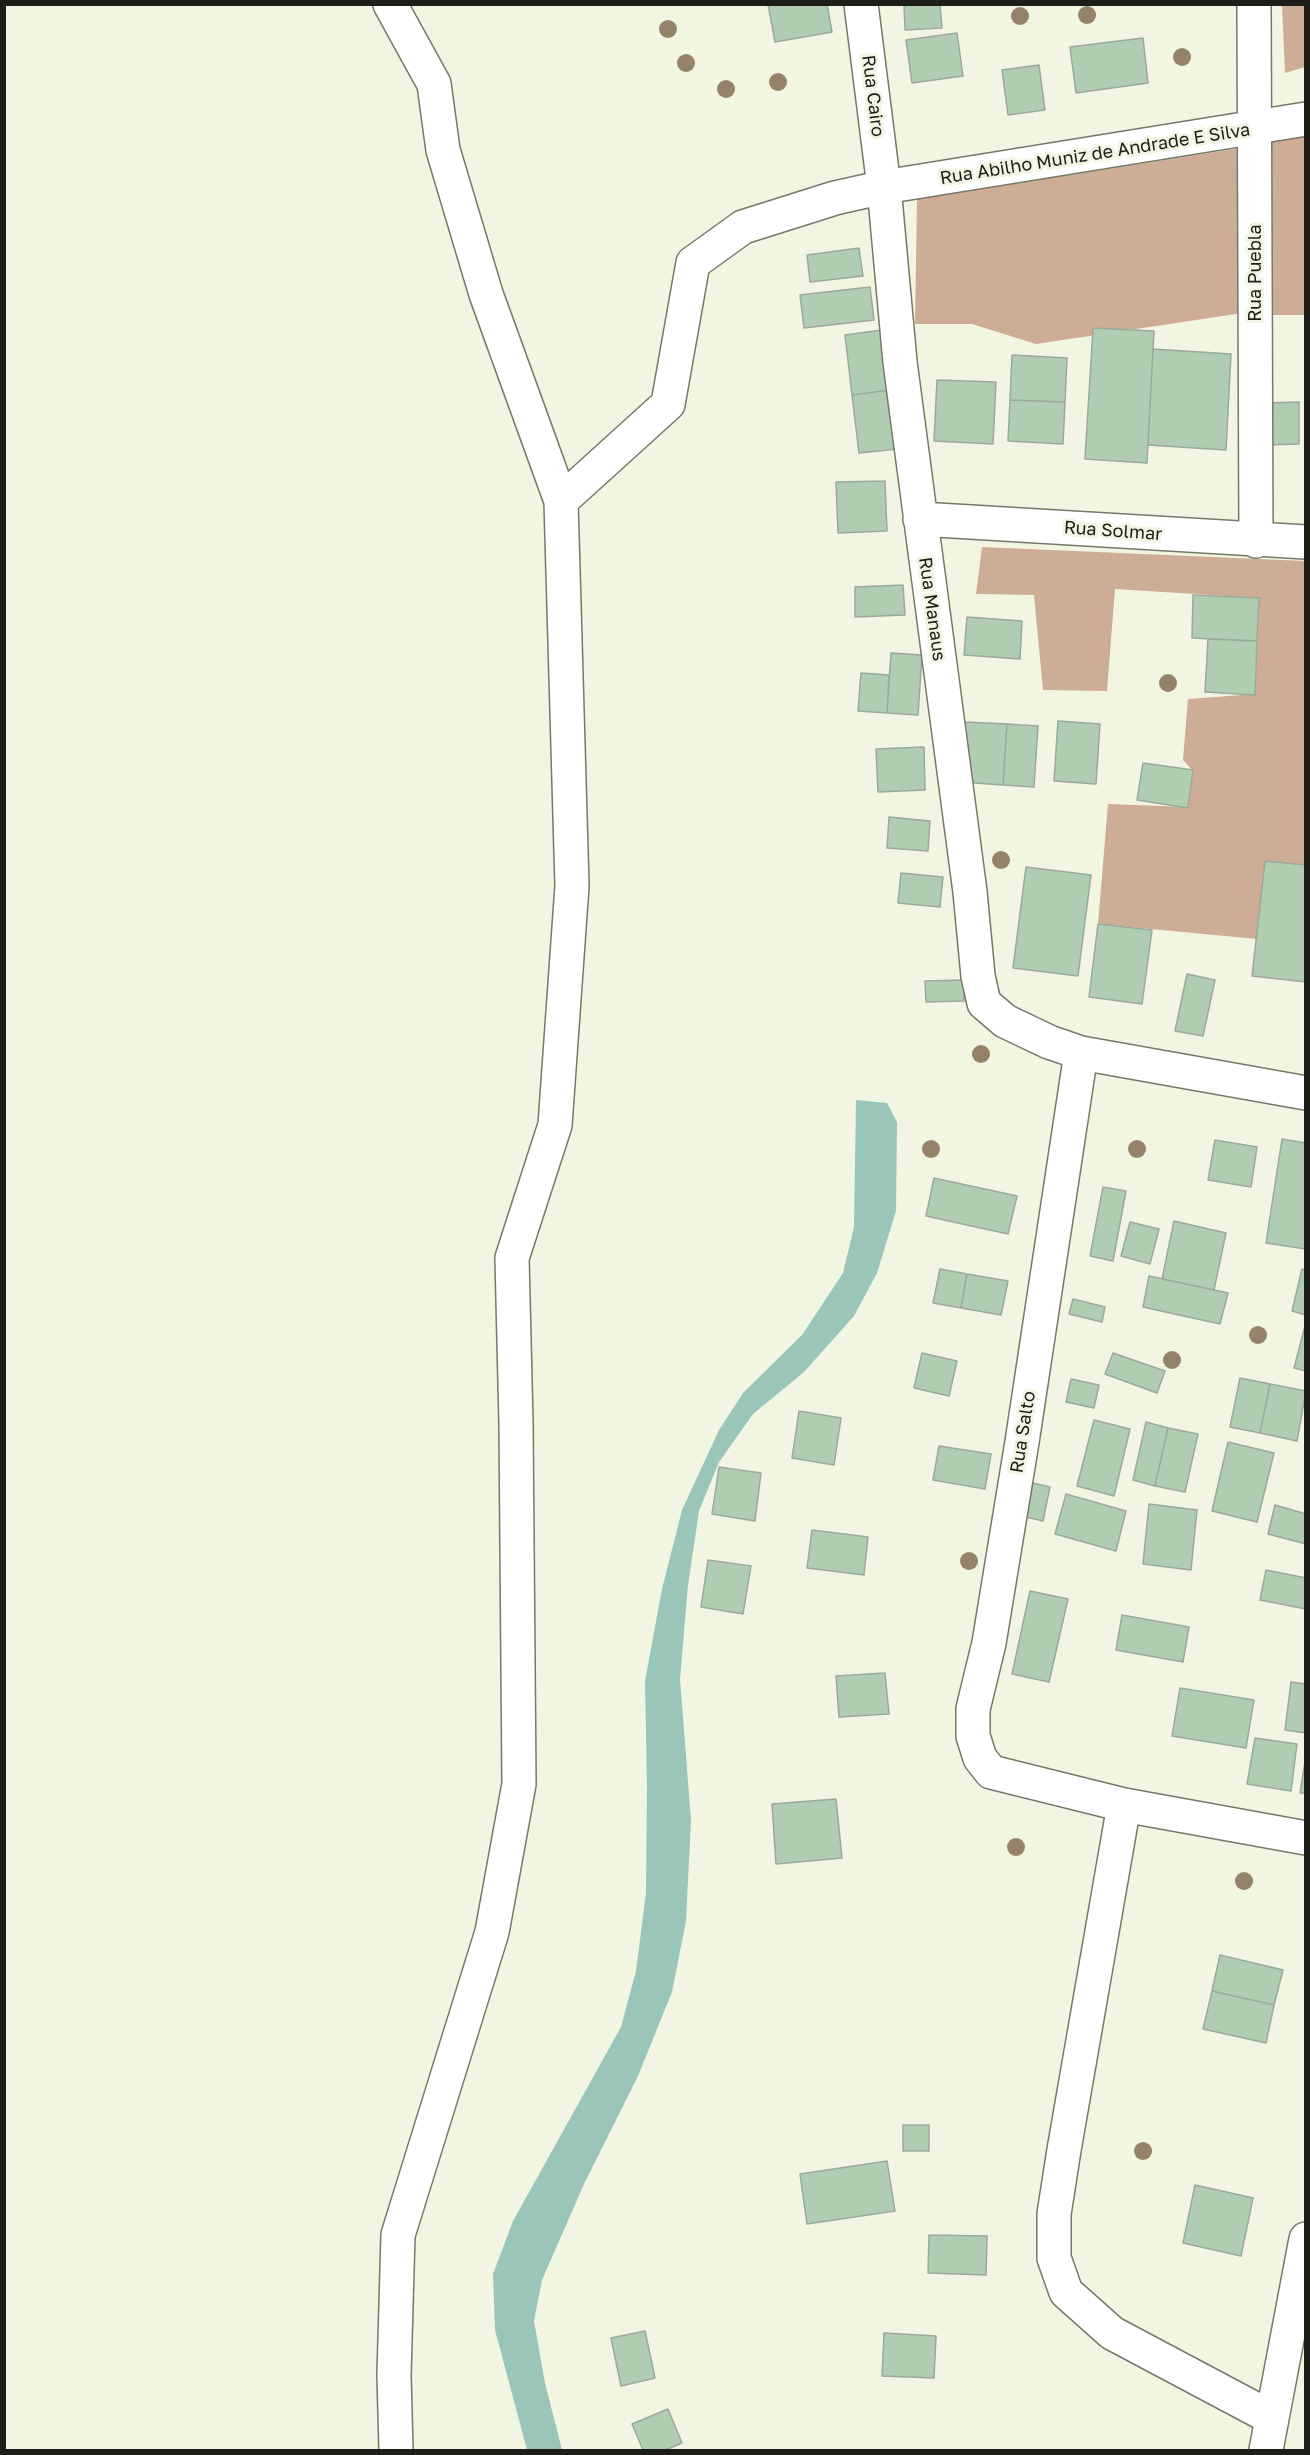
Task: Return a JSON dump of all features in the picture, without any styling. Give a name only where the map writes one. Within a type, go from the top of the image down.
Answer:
[{"type":"street","points":[[390,4],[434,84],[443,150],[486,294],[561,501],[572,886],[555,1125],[512,1258],[519,1784],[492,1932],[398,2235],[394,2375],[396,2451]]},
{"type":"street","name":"Rua Cairo","points":[[861,4],[885,187]]},
{"type":"street","name":"Rua Puebla","points":[[1254,4],[1256,541]]},
{"type":"street","name":"Rua Abilho Muniz de Andrade E Silva","points":[[561,501],[668,404],[693,263],[742,227],[835,198],[885,187],[1305,119]]},
{"type":"street","name":"Rua Manaus","points":[[885,187],[900,362],[965,859],[978,976],[984,1003],[1005,1021],[1049,1042],[1081,1053],[1305,1093]]},
{"type":"street","name":"Rua Solmar","points":[[920,519],[1305,543]]},
{"type":"street","name":"Rua Salto","points":[[1081,1053],[1022,1442],[988,1643],[973,1709],[973,1736],[980,1758],[991,1772],[1124,1805],[1305,1839]]},
{"type":"street","points":[[1124,1805],[1054,2214],[1054,2258],[1066,2292],[1112,2333],[1272,2418]]},
{"type":"street","points":[[1266,2451],[1305,2239]]},
{"type":"shaded area","points":[[1282,5],[1306,5],[1305,67],[1285,73]]},
{"type":"shaded area","points":[[1305,132],[1305,315],[1266,315],[1270,139]]},
{"type":"shaded area","points":[[1241,148],[1243,313],[1036,344],[972,324],[915,324],[917,199]]},
{"type":"shaded area","points":[[982,547],[1305,561],[1305,865],[1265,861],[1257,939],[1098,924],[1108,804],[1188,807],[1193,771],[1183,760],[1188,699],[1255,694],[1259,598],[1115,589],[1107,691],[1043,690],[1034,595],[976,594]]},
{"type":"water","points":[[856,1100],[887,1103],[897,1122],[896,1211],[877,1273],[854,1316],[804,1372],[753,1414],[719,1462],[699,1511],[688,1585],[680,1679],[691,1820],[686,1921],[672,1992],[638,2076],[584,2184],[542,2280],[534,2321],[545,2383],[562,2450],[527,2450],[495,2330],[493,2274],[513,2221],[621,2027],[636,1971],[646,1893],[645,1681],[662,1589],[682,1510],[719,1430],[743,1393],[802,1335],[843,1273],[854,1227]]},
{"type":"building","points":[[768,4],[827,4],[832,32],[775,42]]},
{"type":"building","points":[[904,4],[940,4],[942,28],[905,30]]},
{"type":"building","points":[[957,33],[963,76],[912,83],[906,40]]},
{"type":"building","points":[[1143,38],[1148,83],[1076,93],[1070,47]]},
{"type":"building","points":[[1039,65],[1045,110],[1008,115],[1002,70]]},
{"type":"building","points":[[859,248],[863,276],[810,282],[807,255]]},
{"type":"building","points":[[870,287],[874,320],[804,328],[800,295]]},
{"type":"building","points":[[1093,328],[1154,331],[1147,463],[1085,459]]},
{"type":"building","points":[[882,330],[890,390],[852,395],[845,335]]},
{"type":"building","points":[[1153,349],[1231,354],[1226,450],[1148,445]]},
{"type":"building","points":[[1012,355],[1067,358],[1065,402],[1010,400]]},
{"type":"building","points":[[937,380],[996,382],[993,444],[934,441]]},
{"type":"building","points":[[890,390],[897,449],[859,453],[852,395]]},
{"type":"building","points":[[1010,400],[1065,402],[1063,444],[1008,441]]},
{"type":"building","points":[[1299,402],[1299,444],[1268,445],[1267,403]]},
{"type":"building","points":[[885,481],[887,531],[838,533],[836,482]]},
{"type":"building","points":[[903,585],[905,615],[855,617],[855,587]]},
{"type":"building","points":[[1193,595],[1259,598],[1257,641],[1192,638]]},
{"type":"building","points":[[967,617],[1022,621],[1020,659],[964,655]]},
{"type":"building","points":[[1208,639],[1257,641],[1255,695],[1205,692]]},
{"type":"building","points":[[891,653],[922,655],[918,715],[887,713]]},
{"type":"building","points":[[861,673],[889,675],[887,713],[858,711]]},
{"type":"building","points":[[1058,721],[1100,724],[1096,784],[1054,781]]},
{"type":"building","points":[[965,722],[1007,724],[1003,785],[961,782]]},
{"type":"building","points":[[1007,724],[1038,726],[1034,787],[1003,785]]},
{"type":"building","points":[[924,747],[925,790],[878,792],[876,749]]},
{"type":"building","points":[[1143,763],[1193,770],[1188,808],[1137,800]]},
{"type":"building","points":[[889,817],[930,821],[928,851],[887,848]]},
{"type":"building","points":[[1265,861],[1306,865],[1306,982],[1252,976]]},
{"type":"building","points":[[1026,867],[1091,875],[1078,976],[1013,968]]},
{"type":"building","points":[[901,873],[943,877],[940,907],[898,903]]},
{"type":"building","points":[[1098,924],[1152,930],[1142,1004],[1089,997]]},
{"type":"building","points":[[1187,974],[1215,980],[1203,1036],[1175,1031]]},
{"type":"building","points":[[964,980],[964,1001],[926,1002],[925,981]]},
{"type":"building","points":[[1282,1139],[1306,1143],[1306,1249],[1266,1243]]},
{"type":"building","points":[[1215,1140],[1257,1147],[1251,1187],[1208,1180]]},
{"type":"building","points":[[934,1178],[1017,1196],[1008,1234],[926,1216]]},
{"type":"building","points":[[1103,1187],[1126,1191],[1113,1261],[1090,1256]]},
{"type":"building","points":[[1174,1221],[1226,1233],[1214,1290],[1162,1279]]},
{"type":"building","points":[[1130,1222],[1159,1229],[1150,1264],[1121,1256]]},
{"type":"building","points":[[940,1269],[967,1274],[961,1308],[933,1303]]},
{"type":"building","points":[[1302,1269],[1306,1270],[1306,1315],[1292,1311]]},
{"type":"building","points":[[967,1274],[1008,1281],[1001,1315],[961,1308]]},
{"type":"building","points":[[1149,1276],[1228,1293],[1220,1324],[1143,1307]]},
{"type":"building","points":[[1073,1299],[1105,1307],[1102,1322],[1069,1314]]},
{"type":"building","points":[[1306,1326],[1306,1371],[1294,1368]]},
{"type":"building","points":[[922,1353],[957,1361],[949,1396],[914,1388]]},
{"type":"building","points":[[1113,1353],[1165,1371],[1157,1393],[1105,1374]]},
{"type":"building","points":[[1240,1378],[1270,1384],[1260,1433],[1230,1427]]},
{"type":"building","points":[[1071,1379],[1099,1385],[1094,1408],[1066,1402]]},
{"type":"building","points":[[1270,1384],[1306,1391],[1297,1441],[1260,1433]]},
{"type":"building","points":[[799,1411],[841,1418],[834,1465],[792,1458]]},
{"type":"building","points":[[1094,1420],[1130,1429],[1114,1496],[1077,1486]]},
{"type":"building","points":[[1146,1422],[1168,1428],[1155,1486],[1133,1480]]},
{"type":"building","points":[[1168,1428],[1198,1434],[1185,1492],[1155,1486]]},
{"type":"building","points":[[1228,1442],[1274,1453],[1257,1522],[1212,1511]]},
{"type":"building","points":[[939,1446],[991,1454],[985,1489],[933,1480]]},
{"type":"building","points":[[719,1467],[761,1473],[755,1521],[712,1514]]},
{"type":"building","points":[[1033,1483],[1050,1487],[1043,1521],[1026,1517]]},
{"type":"building","points":[[1066,1494],[1126,1511],[1116,1551],[1055,1534]]},
{"type":"building","points":[[1149,1504],[1197,1510],[1191,1570],[1143,1564]]},
{"type":"building","points":[[1275,1505],[1306,1514],[1306,1544],[1268,1534]]},
{"type":"building","points":[[812,1530],[868,1537],[864,1575],[807,1568]]},
{"type":"building","points":[[708,1560],[751,1566],[743,1614],[701,1607]]},
{"type":"building","points":[[1266,1570],[1306,1578],[1306,1609],[1260,1600]]},
{"type":"building","points":[[1030,1591],[1068,1599],[1049,1682],[1012,1674]]},
{"type":"building","points":[[1122,1615],[1189,1627],[1183,1662],[1116,1650]]},
{"type":"building","points":[[885,1673],[889,1714],[839,1717],[836,1676]]},
{"type":"building","points":[[1291,1682],[1306,1684],[1306,1733],[1285,1730]]},
{"type":"building","points":[[1180,1688],[1254,1700],[1246,1748],[1172,1736]]},
{"type":"building","points":[[1255,1738],[1297,1744],[1291,1791],[1247,1784]]},
{"type":"building","points":[[1306,1755],[1306,1793],[1300,1793]]},
{"type":"building","points":[[836,1799],[842,1858],[776,1864],[772,1804]]},
{"type":"building","points":[[1220,1955],[1283,1970],[1274,2005],[1212,1991]]},
{"type":"building","points":[[1212,1991],[1274,2005],[1266,2043],[1203,2029]]},
{"type":"building","points":[[903,2125],[929,2125],[929,2151],[903,2151]]},
{"type":"building","points":[[887,2161],[895,2211],[807,2224],[800,2174]]},
{"type":"building","points":[[1195,2185],[1253,2198],[1241,2256],[1183,2243]]},
{"type":"building","points":[[929,2235],[987,2236],[986,2275],[928,2273]]},
{"type":"building","points":[[645,2331],[655,2378],[621,2386],[611,2338]]},
{"type":"building","points":[[884,2333],[936,2336],[934,2378],[882,2376]]},
{"type":"building","points":[[668,2409],[682,2443],[665,2450],[643,2450],[632,2424]]}]
